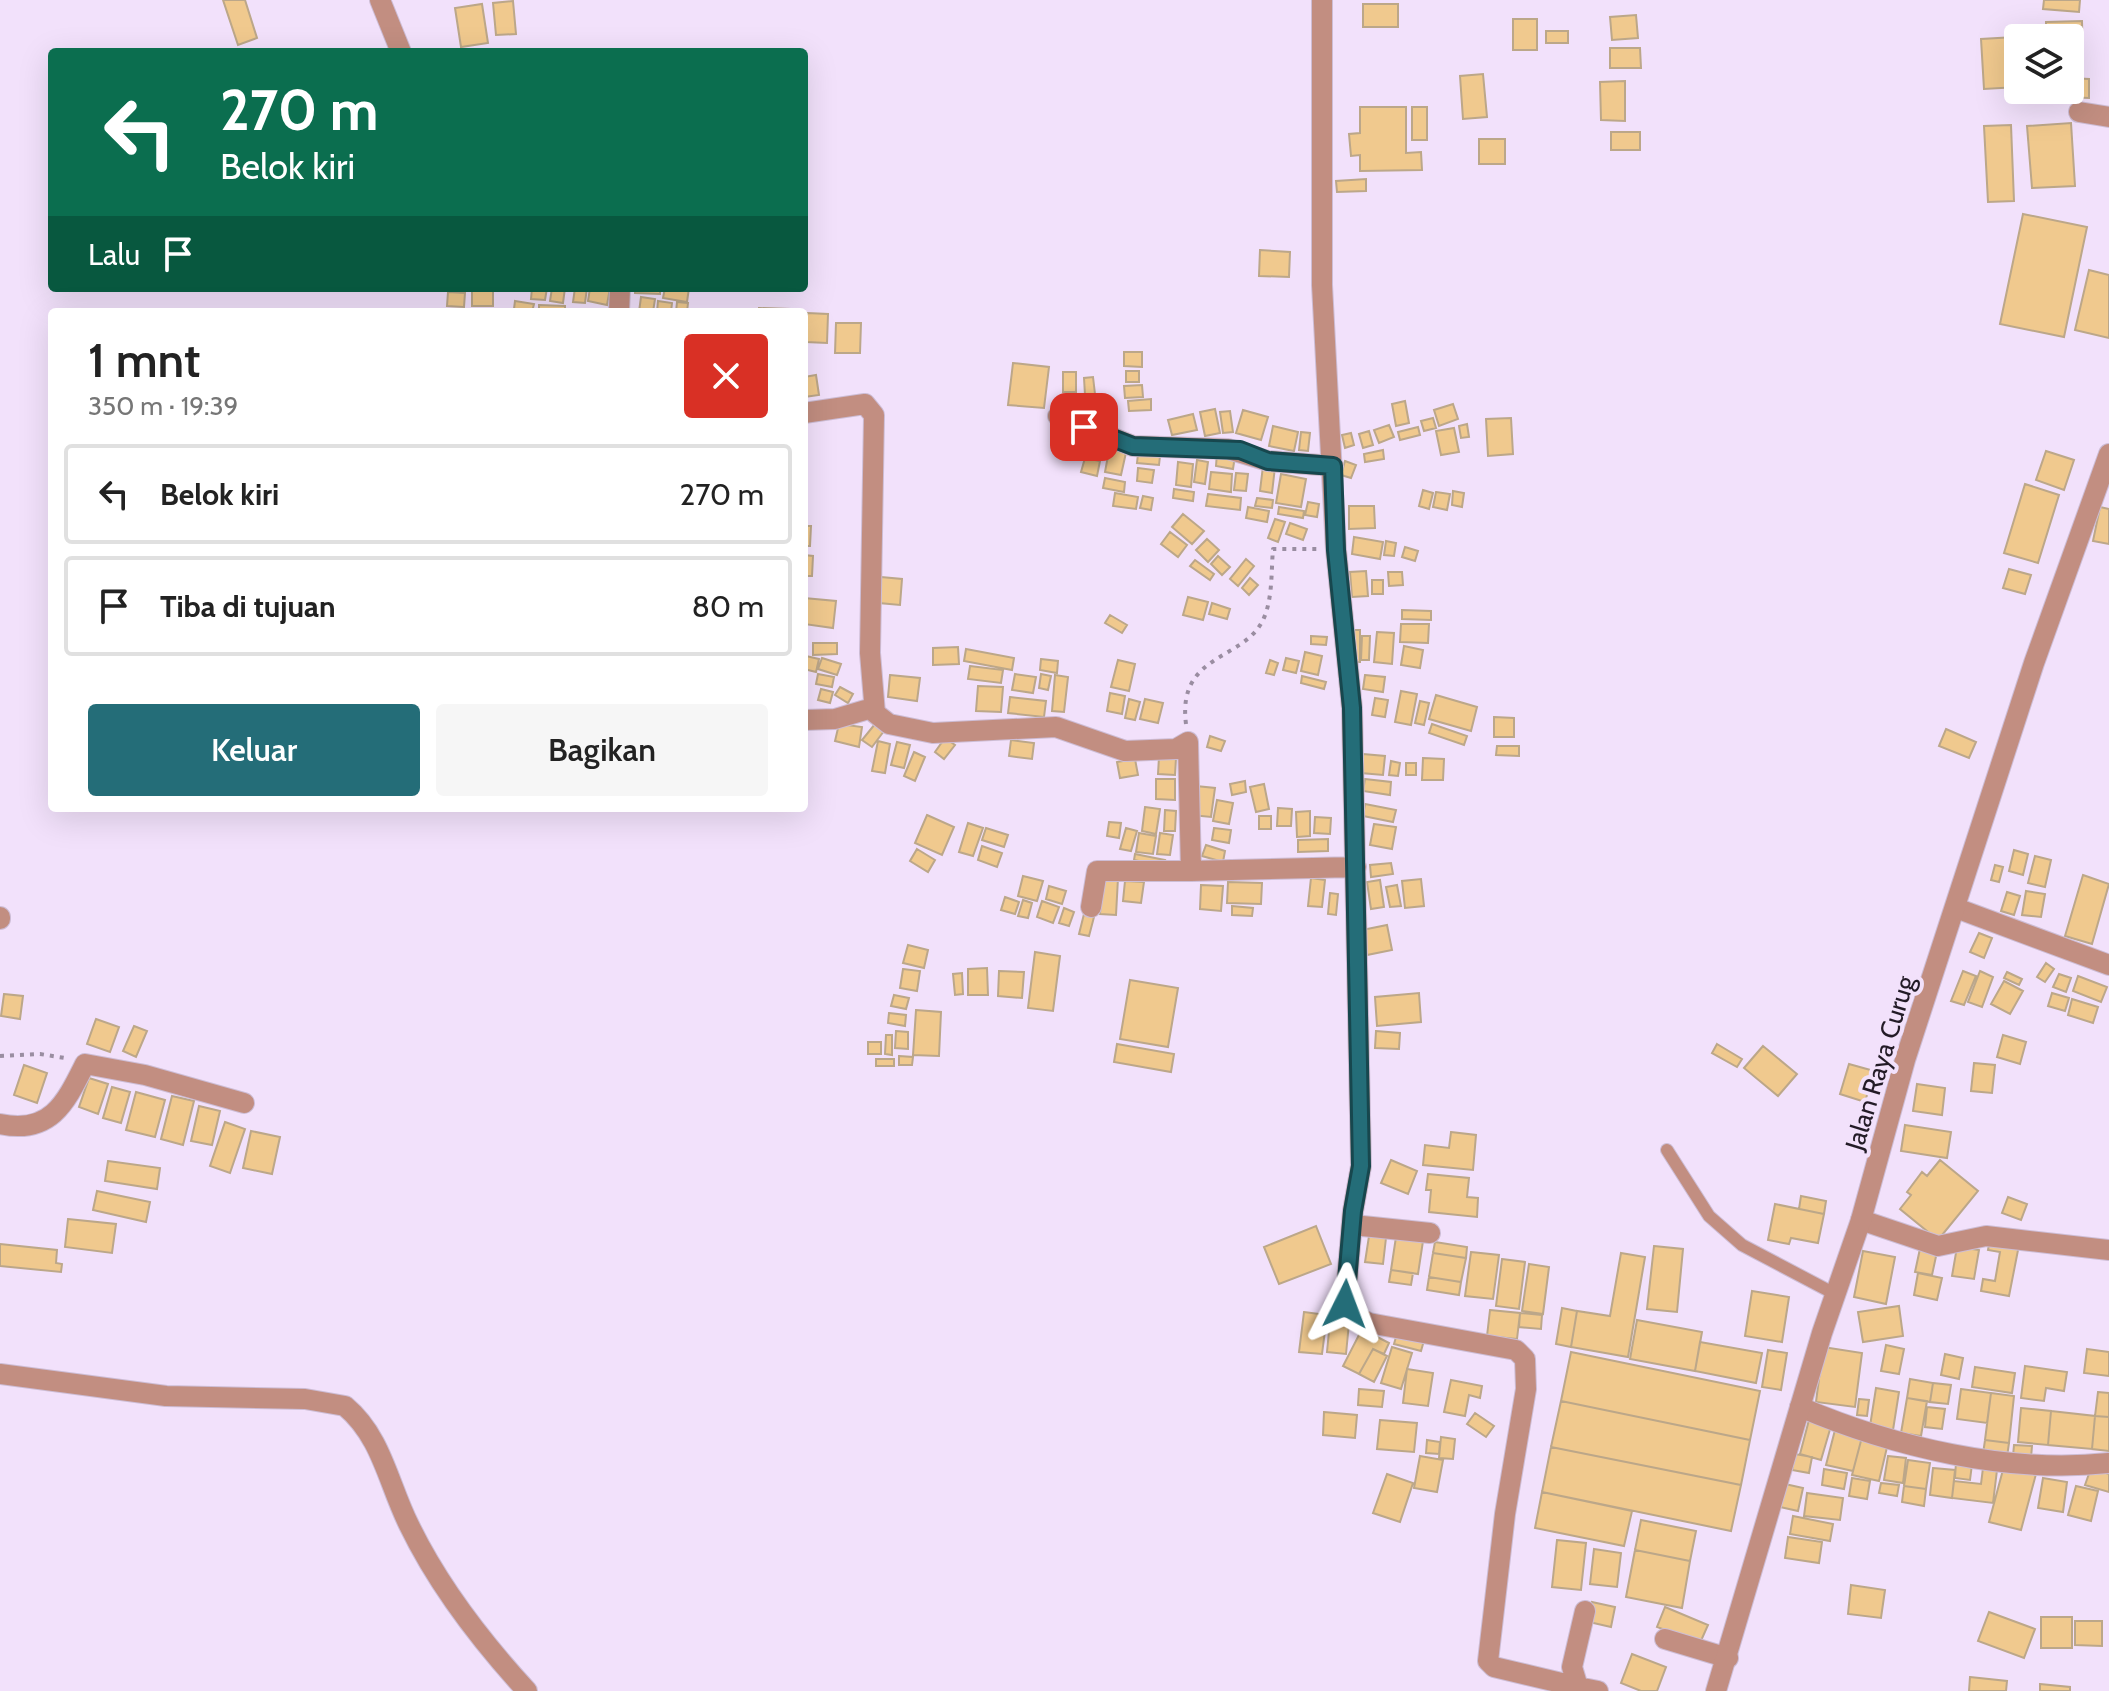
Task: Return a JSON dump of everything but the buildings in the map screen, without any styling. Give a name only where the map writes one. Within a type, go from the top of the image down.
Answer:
[{"type":"street","points":[[380,0],[399,48]]},
{"type":"street","points":[[1322,0],[1322,285],[1336,550],[1350,674],[1356,867],[1361,1166],[1345,1280],[1345,1304],[1353,1315],[1388,1327],[1516,1350],[1525,1359],[1526,1389],[1505,1514],[1488,1664],[1588,1689]]},
{"type":"street","points":[[2079,112],[2109,117]]},
{"type":"street","points":[[808,412],[865,404],[874,415],[872,708],[889,724],[933,733],[1056,727],[1111,748],[1137,752],[1176,749],[1188,742],[1191,871]]},
{"type":"street","points":[[1058,416],[1133,446],[1240,450],[1268,461],[1333,466]]},
{"type":"street","name":"Jalan Raya Curug","points":[[1716,1691],[1800,1407],[1861,1220],[1905,1060],[2034,663],[2109,454]]},
{"type":"street","points":[[808,720],[835,719],[872,708]]},
{"type":"street","points":[[1091,907],[1097,871],[1356,867]]},
{"type":"street","points":[[1956,908],[2109,965]]},
{"type":"street","points":[[0,1124],[30,1125],[52,1116],[65,1104],[85,1064],[145,1075],[244,1103]]},
{"type":"street","points":[[1861,1220],[1938,1246],[1986,1236],[2109,1250]]},
{"type":"street","points":[[1353,1225],[1430,1233]]},
{"type":"street","points":[[0,1374],[166,1396],[305,1399],[345,1406],[379,1449],[409,1525],[454,1598],[527,1691]]},
{"type":"street","points":[[1800,1407],[1878,1435],[1969,1456],[2049,1466],[2109,1463]]},
{"type":"street","points":[[1585,1611],[1572,1667],[1588,1689]]},
{"type":"street","points":[[1665,1639],[1728,1658]]},
{"type":"lane","points":[[1667,1150],[1709,1216],[1742,1245],[1835,1294]]},
{"type":"path","points":[[1188,742],[1185,713],[1192,682],[1205,665],[1261,625],[1268,606],[1273,549],[1336,550]]},
{"type":"path","points":[[0,1056],[40,1054],[85,1064]]},
{"type":"route","points":[[1084,427],[1133,446],[1240,450],[1268,461],[1333,466],[1336,550],[1352,708],[1361,1166],[1345,1280],[1345,1304]]}]
